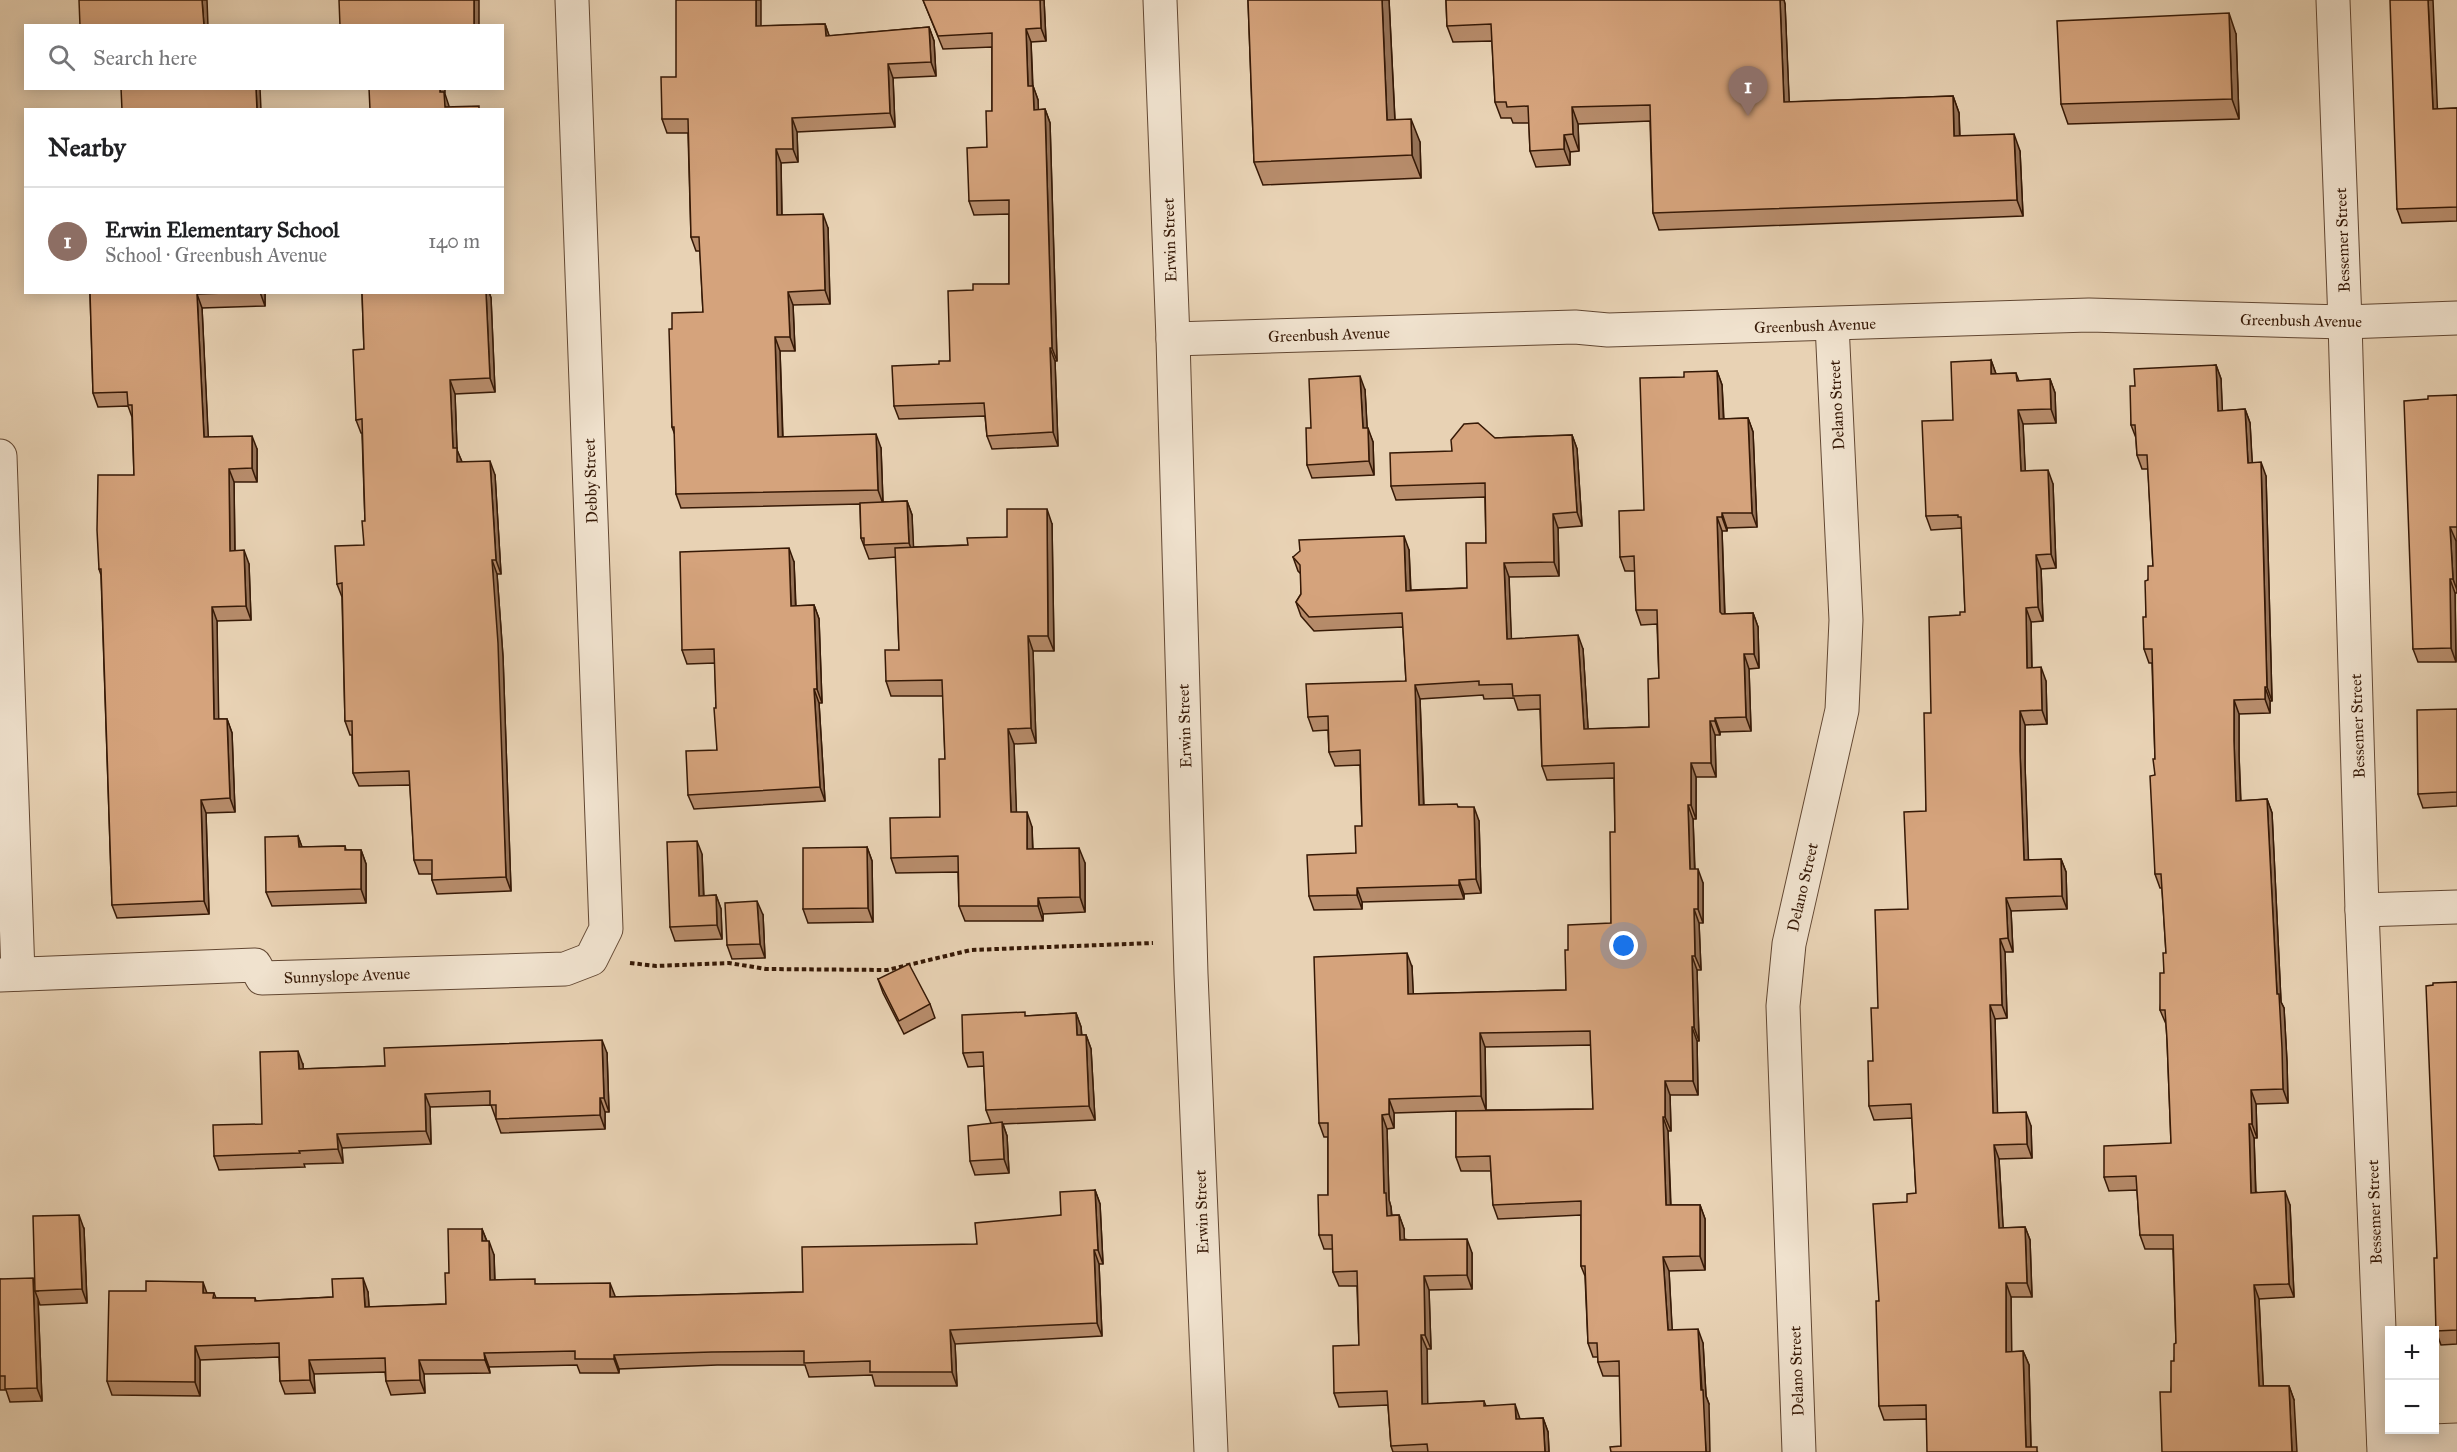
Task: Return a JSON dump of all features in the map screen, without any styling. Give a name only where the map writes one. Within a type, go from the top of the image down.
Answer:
[{"type":"street","name":"Debby Street","points":[[572,0],[606,929],[591,959]]},
{"type":"street","name":"Erwin Street","points":[[1160,0],[1173,339],[1190,942],[1211,1452]]},
{"type":"street","name":"Bessemer Street","points":[[2332,0],[2345,322],[2362,910],[2384,1448]]},
{"type":"street","name":"Greenbush Avenue","points":[[1173,339],[1575,327],[1608,330],[2090,315],[2345,322],[2457,318]]},
{"type":"street","name":"Delano Street","points":[[1798,1452],[1783,1006],[1789,944],[1842,710],[1846,620],[1833,324]]},
{"type":"street","points":[[0,456],[9,974]]},
{"type":"street","points":[[2362,910],[2457,907]]},
{"type":"street","name":"Sunnyslope Avenue","points":[[9,974],[255,965],[262,978],[565,969],[591,959]]},
{"type":"street","points":[[2384,1448],[2457,1440]]},
{"type":"path","points":[[591,959],[656,966],[729,963],[766,969],[887,970],[971,950],[1190,942]]},
{"type":"building","points":[[79,0],[202,0],[204,24],[80,24]]},
{"type":"building","points":[[339,0],[474,0],[474,24],[340,24]]},
{"type":"building","points":[[676,0],[756,0],[756,26],[825,24],[826,36],[929,27],[931,62],[888,64],[890,113],[792,118],[793,149],[776,149],[777,215],[823,214],[825,290],[788,292],[790,337],[775,337],[778,437],[876,434],[878,490],[676,494],[669,329],[672,329],[672,313],[703,312],[699,237],[691,237],[688,119],[662,119],[661,77],[676,77]]},
{"type":"building","points":[[923,0],[1040,0],[1041,28],[1026,29],[1028,86],[1033,86],[1034,110],[1045,109],[1053,432],[987,436],[984,403],[894,406],[892,366],[939,364],[939,361],[950,361],[948,291],[973,290],[973,284],[1009,284],[1009,200],[969,201],[967,148],[987,147],[986,111],[992,111],[992,33],[938,36]]},
{"type":"building","points":[[1248,0],[1382,0],[1387,120],[1411,119],[1412,155],[1254,162]]},
{"type":"building","points":[[1446,0],[1780,0],[1784,102],[1953,96],[1954,136],[2014,134],[2017,200],[1653,213],[1650,105],[1572,107],[1573,134],[1564,135],[1564,149],[1530,151],[1528,106],[1507,107],[1506,102],[1495,102],[1491,24],[1447,26]]},
{"type":"building","points":[[2390,0],[2428,0],[2433,109],[2457,108],[2457,207],[2397,209]]},
{"type":"building","points":[[2229,13],[2232,99],[2061,104],[2057,21]]},
{"type":"building","points":[[121,90],[256,90],[257,108],[122,108]]},
{"type":"building","points":[[369,90],[440,90],[444,92],[445,107],[479,106],[479,108],[370,108]]},
{"type":"building","points":[[90,294],[197,294],[204,437],[252,436],[252,468],[229,469],[230,551],[244,550],[246,606],[212,607],[214,719],[227,719],[230,798],[201,800],[204,901],[112,905],[101,569],[99,569],[97,530],[98,475],[134,475],[132,405],[128,405],[127,392],[93,393]]},
{"type":"building","points":[[362,294],[486,294],[490,378],[450,380],[453,448],[457,448],[457,462],[490,461],[496,560],[492,560],[498,643],[506,877],[432,880],[432,860],[414,860],[409,771],[353,773],[352,721],[345,721],[342,583],[337,584],[335,546],[364,545],[362,419],[356,420],[353,350],[364,349]]},
{"type":"building","points":[[1991,360],[1991,374],[2016,373],[2017,381],[2050,379],[2051,409],[2018,410],[2021,471],[2048,470],[2051,554],[2036,555],[2038,607],[2026,608],[2027,668],[2041,667],[2042,710],[2020,711],[2020,751],[2024,860],[2061,859],[2062,896],[2006,898],[2008,938],[2000,939],[2002,1005],[1990,1005],[1993,1113],[2026,1112],[2027,1144],[1994,1145],[1999,1228],[2025,1227],[2027,1283],[2006,1283],[2006,1352],[2023,1351],[2026,1447],[2037,1447],[2037,1452],[1927,1452],[1926,1405],[1879,1406],[1876,1301],[1879,1301],[1873,1204],[1907,1202],[1907,1194],[1916,1193],[1911,1104],[1869,1106],[1868,1061],[1873,1061],[1871,1008],[1878,1008],[1875,910],[1908,909],[1904,812],[1926,811],[1924,713],[1931,713],[1929,617],[1960,615],[1960,612],[1965,612],[1961,517],[1958,515],[1926,516],[1922,421],[1953,420],[1951,362]]},
{"type":"building","points":[[2216,365],[2218,411],[2245,409],[2248,463],[2261,462],[2267,687],[2265,687],[2265,699],[2234,700],[2234,741],[2236,801],[2267,799],[2283,1089],[2251,1090],[2252,1124],[2249,1124],[2251,1193],[2285,1191],[2289,1284],[2254,1285],[2259,1386],[2289,1386],[2292,1452],[2162,1452],[2160,1392],[2171,1392],[2171,1361],[2174,1361],[2174,1344],[2176,1343],[2173,1235],[2140,1235],[2136,1176],[2104,1177],[2104,1146],[2171,1143],[2165,1010],[2160,1010],[2160,973],[2164,973],[2163,953],[2166,953],[2161,874],[2155,874],[2150,776],[2155,775],[2152,649],[2144,649],[2145,581],[2148,580],[2148,566],[2153,566],[2147,455],[2137,455],[2135,425],[2131,425],[2130,386],[2135,386],[2134,369]]},
{"type":"building","points":[[1717,371],[1719,419],[1748,418],[1752,513],[1722,513],[1722,517],[1717,517],[1720,612],[1722,614],[1753,613],[1754,654],[1744,654],[1746,717],[1715,718],[1715,721],[1710,721],[1711,763],[1691,763],[1691,805],[1688,805],[1690,869],[1698,869],[1698,909],[1694,909],[1695,956],[1692,956],[1693,1081],[1665,1081],[1665,1117],[1663,1117],[1666,1205],[1700,1205],[1700,1256],[1663,1257],[1668,1330],[1698,1329],[1706,1452],[1611,1452],[1610,1447],[1621,1446],[1619,1361],[1598,1362],[1597,1343],[1588,1343],[1585,1266],[1581,1266],[1581,1201],[1493,1205],[1490,1156],[1456,1157],[1456,1111],[1593,1109],[1590,1031],[1480,1033],[1481,1096],[1389,1099],[1389,1114],[1382,1115],[1384,1193],[1386,1193],[1387,1216],[1399,1215],[1400,1240],[1467,1239],[1467,1275],[1424,1276],[1425,1335],[1421,1335],[1422,1404],[1484,1401],[1484,1406],[1515,1404],[1516,1419],[1543,1418],[1545,1452],[1428,1452],[1427,1444],[1391,1446],[1387,1391],[1334,1393],[1333,1346],[1359,1345],[1357,1271],[1333,1272],[1332,1235],[1319,1235],[1318,1195],[1328,1195],[1328,1123],[1319,1123],[1314,957],[1407,953],[1408,994],[1566,990],[1565,950],[1568,950],[1568,925],[1611,923],[1610,832],[1615,832],[1614,763],[1542,766],[1540,695],[1513,696],[1512,684],[1479,685],[1479,681],[1415,685],[1419,805],[1457,804],[1458,807],[1474,807],[1476,879],[1459,880],[1459,885],[1357,888],[1357,895],[1309,896],[1307,855],[1356,853],[1355,826],[1362,826],[1360,750],[1329,752],[1328,716],[1308,717],[1306,684],[1406,681],[1402,613],[1309,617],[1296,602],[1301,594],[1300,565],[1293,557],[1300,551],[1299,540],[1404,536],[1406,591],[1467,588],[1466,543],[1486,543],[1485,483],[1391,486],[1390,453],[1452,451],[1451,440],[1464,424],[1478,423],[1495,438],[1572,435],[1577,512],[1553,514],[1554,562],[1504,563],[1507,639],[1578,635],[1584,729],[1649,727],[1648,679],[1659,678],[1657,610],[1636,610],[1634,556],[1620,557],[1619,511],[1644,510],[1640,378],[1684,377],[1684,372]]},
{"type":"building","points":[[1360,376],[1363,428],[1368,428],[1369,461],[1307,465],[1306,428],[1311,428],[1309,379]]},
{"type":"building","points":[[2457,395],[2457,527],[2450,527],[2453,579],[2450,579],[2451,648],[2413,649],[2404,401],[2428,399],[2428,396]]},
{"type":"building","points":[[907,501],[909,543],[864,545],[864,538],[861,538],[860,503]]},
{"type":"building","points":[[1007,509],[1047,509],[1048,636],[1028,636],[1031,728],[1008,729],[1011,812],[1027,812],[1027,849],[1079,848],[1080,897],[1038,898],[1038,906],[959,906],[958,856],[891,858],[890,818],[940,817],[939,759],[945,759],[942,680],[886,681],[885,650],[899,650],[895,548],[968,545],[967,538],[1007,537]]},
{"type":"building","points":[[789,548],[791,606],[814,605],[817,689],[814,689],[820,787],[688,795],[686,751],[717,750],[714,708],[716,708],[714,649],[682,650],[680,552]]},
{"type":"building","points":[[2457,709],[2457,792],[2418,794],[2417,710]]},
{"type":"building","points":[[298,836],[299,847],[345,846],[345,850],[361,850],[361,889],[266,892],[265,837]]},
{"type":"building","points":[[697,841],[699,896],[716,895],[717,925],[670,927],[667,842]]},
{"type":"building","points":[[867,847],[868,908],[803,909],[803,848]]},
{"type":"building","points":[[757,901],[760,944],[727,945],[725,903]]},
{"type":"building","points":[[909,964],[930,1004],[899,1021],[878,979]]},
{"type":"building","points":[[2457,982],[2457,1330],[2439,1331],[2439,1326],[2436,1326],[2434,1258],[2437,1258],[2426,986],[2433,985],[2433,983]]},
{"type":"building","points":[[1025,1012],[1025,1016],[1076,1013],[1077,1035],[1086,1035],[1089,1106],[986,1110],[983,1052],[963,1053],[962,1015]]},
{"type":"building","points":[[602,1040],[604,1098],[600,1098],[600,1115],[496,1119],[496,1105],[490,1105],[490,1091],[425,1094],[426,1131],[337,1134],[338,1149],[299,1151],[300,1153],[214,1156],[213,1125],[262,1124],[260,1052],[298,1051],[299,1069],[385,1066],[384,1048]]},
{"type":"building","points":[[1002,1122],[1004,1159],[970,1161],[968,1126]]},
{"type":"building","points":[[1095,1190],[1098,1250],[1094,1250],[1097,1323],[950,1330],[952,1372],[870,1372],[870,1361],[804,1363],[804,1351],[614,1355],[614,1359],[575,1359],[575,1351],[484,1353],[485,1360],[419,1360],[420,1380],[386,1381],[385,1358],[309,1360],[310,1380],[280,1381],[279,1343],[195,1346],[195,1382],[107,1381],[109,1291],[146,1291],[146,1281],[203,1282],[203,1293],[214,1293],[213,1298],[255,1298],[255,1301],[333,1297],[332,1279],[363,1278],[365,1307],[446,1304],[445,1273],[449,1273],[448,1229],[482,1229],[482,1241],[489,1241],[490,1280],[535,1279],[535,1284],[610,1283],[610,1297],[803,1292],[802,1247],[977,1244],[975,1223],[1061,1215],[1060,1192]]},
{"type":"building","points":[[79,1215],[82,1289],[35,1291],[33,1216]]},
{"type":"building","points":[[33,1278],[37,1388],[5,1389],[5,1376],[0,1376],[0,1279]]},
{"type":"place","name":"Erwin Elementary School","points":[[1748,116]]}]
